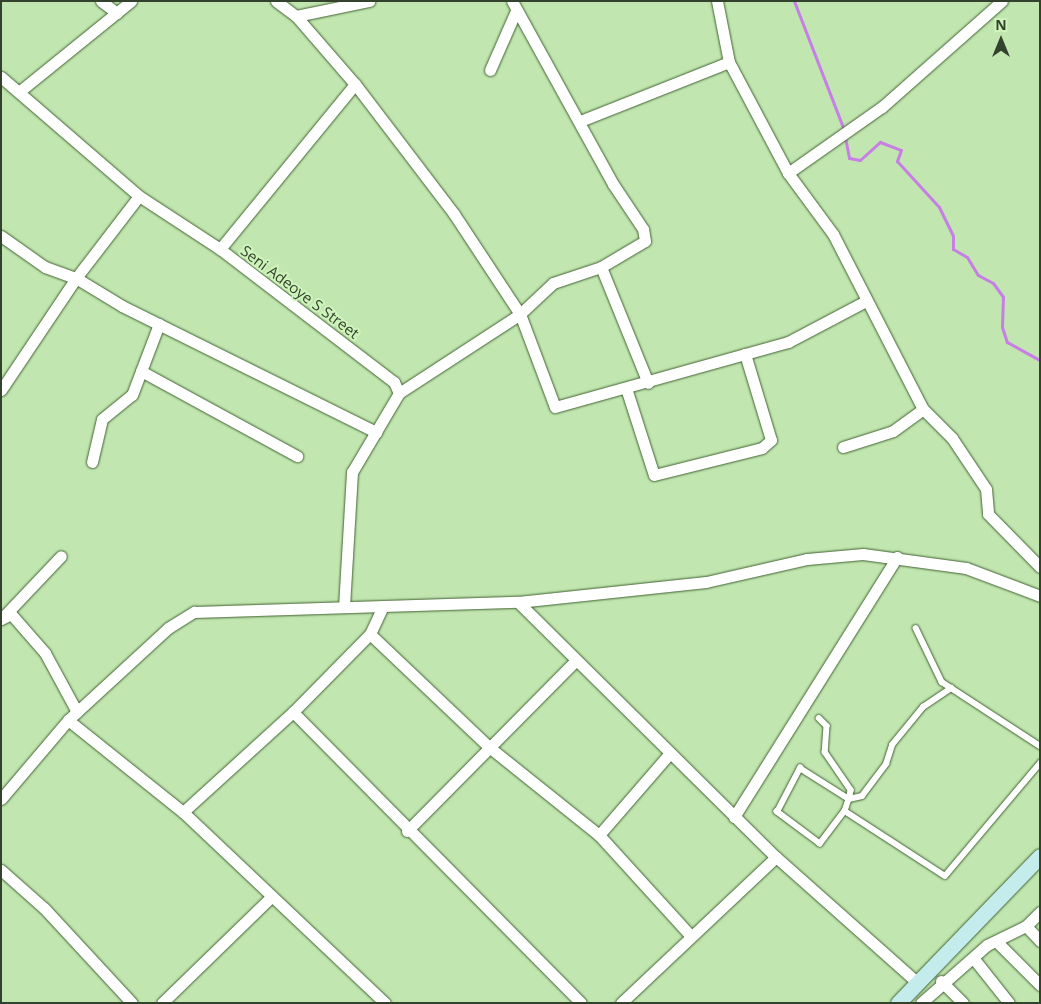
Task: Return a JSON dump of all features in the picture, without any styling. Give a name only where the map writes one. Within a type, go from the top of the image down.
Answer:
[{"type":"main road","points":[[898,1003],[1040,856]]},
{"type":"street","points":[[101,1],[117,13]]},
{"type":"street","points":[[20,91],[131,1]]},
{"type":"street","points":[[276,1],[296,16],[355,84],[454,214],[520,314],[555,407],[648,383],[788,342],[864,302]]},
{"type":"street","points":[[296,16],[352,2],[369,1]]},
{"type":"street","points":[[344,607],[352,472],[399,393],[520,314],[553,283],[601,267],[644,241],[646,235],[515,13],[512,1]]},
{"type":"street","points":[[717,1],[729,62],[788,173],[833,234],[864,302],[923,409],[952,438],[986,489],[988,514],[1040,568]]},
{"type":"street","points":[[788,173],[882,108],[1002,1]]},
{"type":"street","points":[[490,70],[515,13]]},
{"type":"street","points":[[580,121],[729,62]]},
{"type":"street","name":"Seni Adeoye S Street","points":[[1,77],[20,91],[139,196],[220,250],[394,382],[399,393]]},
{"type":"street","points":[[220,250],[355,84]]},
{"type":"street","points":[[1,390],[76,278],[139,196]]},
{"type":"street","points":[[1,236],[45,267],[76,278],[159,324],[376,432]]},
{"type":"street","points":[[601,267],[648,383]]},
{"type":"street","points":[[92,462],[102,419],[132,395],[159,324]]},
{"type":"street","points":[[626,388],[654,475],[762,448],[771,440],[745,354]]},
{"type":"street","points":[[141,370],[297,456]]},
{"type":"street","points":[[843,447],[893,432],[923,409]]},
{"type":"street","points":[[1,799],[72,716],[168,628],[194,612],[518,602],[706,582],[829,555],[897,557],[986,573],[1040,596]]},
{"type":"street","points":[[3,617],[61,556]]},
{"type":"street","points":[[734,816],[897,557]]},
{"type":"street","points":[[518,602],[776,857],[917,982]]},
{"type":"street","points":[[183,812],[293,712],[370,634],[383,606]]},
{"type":"street","points":[[3,617],[11,614],[45,653],[72,716],[183,812],[385,1003]]},
{"type":"street","points":[[370,634],[489,747],[599,835],[689,934]]},
{"type":"street","points":[[407,831],[576,660]]},
{"type":"street","points":[[293,712],[407,831],[581,1003]]},
{"type":"street","points":[[599,835],[670,753]]},
{"type":"street","points":[[621,1003],[689,934],[776,857]]},
{"type":"street","points":[[1,870],[44,908],[132,1003]]},
{"type":"street","points":[[162,1003],[272,896]]},
{"type":"street","points":[[921,1003],[941,981],[997,942],[1026,926],[1040,912]]},
{"type":"street","points":[[1026,926],[1040,941]]},
{"type":"street","points":[[997,942],[1040,985]]},
{"type":"street","points":[[974,958],[1009,1003]]},
{"type":"street","points":[[941,981],[963,1003]]},
{"type":"lane","points":[[916,628],[934,671],[951,688],[1040,746]]},
{"type":"lane","points":[[849,799],[869,790],[892,745],[930,700],[951,688]]},
{"type":"lane","points":[[819,718],[826,726],[825,752],[849,784],[849,799],[845,811],[820,844],[777,812],[800,768],[849,799]]},
{"type":"lane","points":[[845,811],[945,876],[1040,763]]},
{"type":"waterway","points":[[794,1],[844,130]]},
{"type":"waterway","points":[[845,137],[849,158],[860,160],[880,142],[901,150],[897,161],[939,207],[953,236],[953,249],[967,257],[978,275],[993,283],[1003,297],[1002,327],[1007,342],[1040,360]]}]
